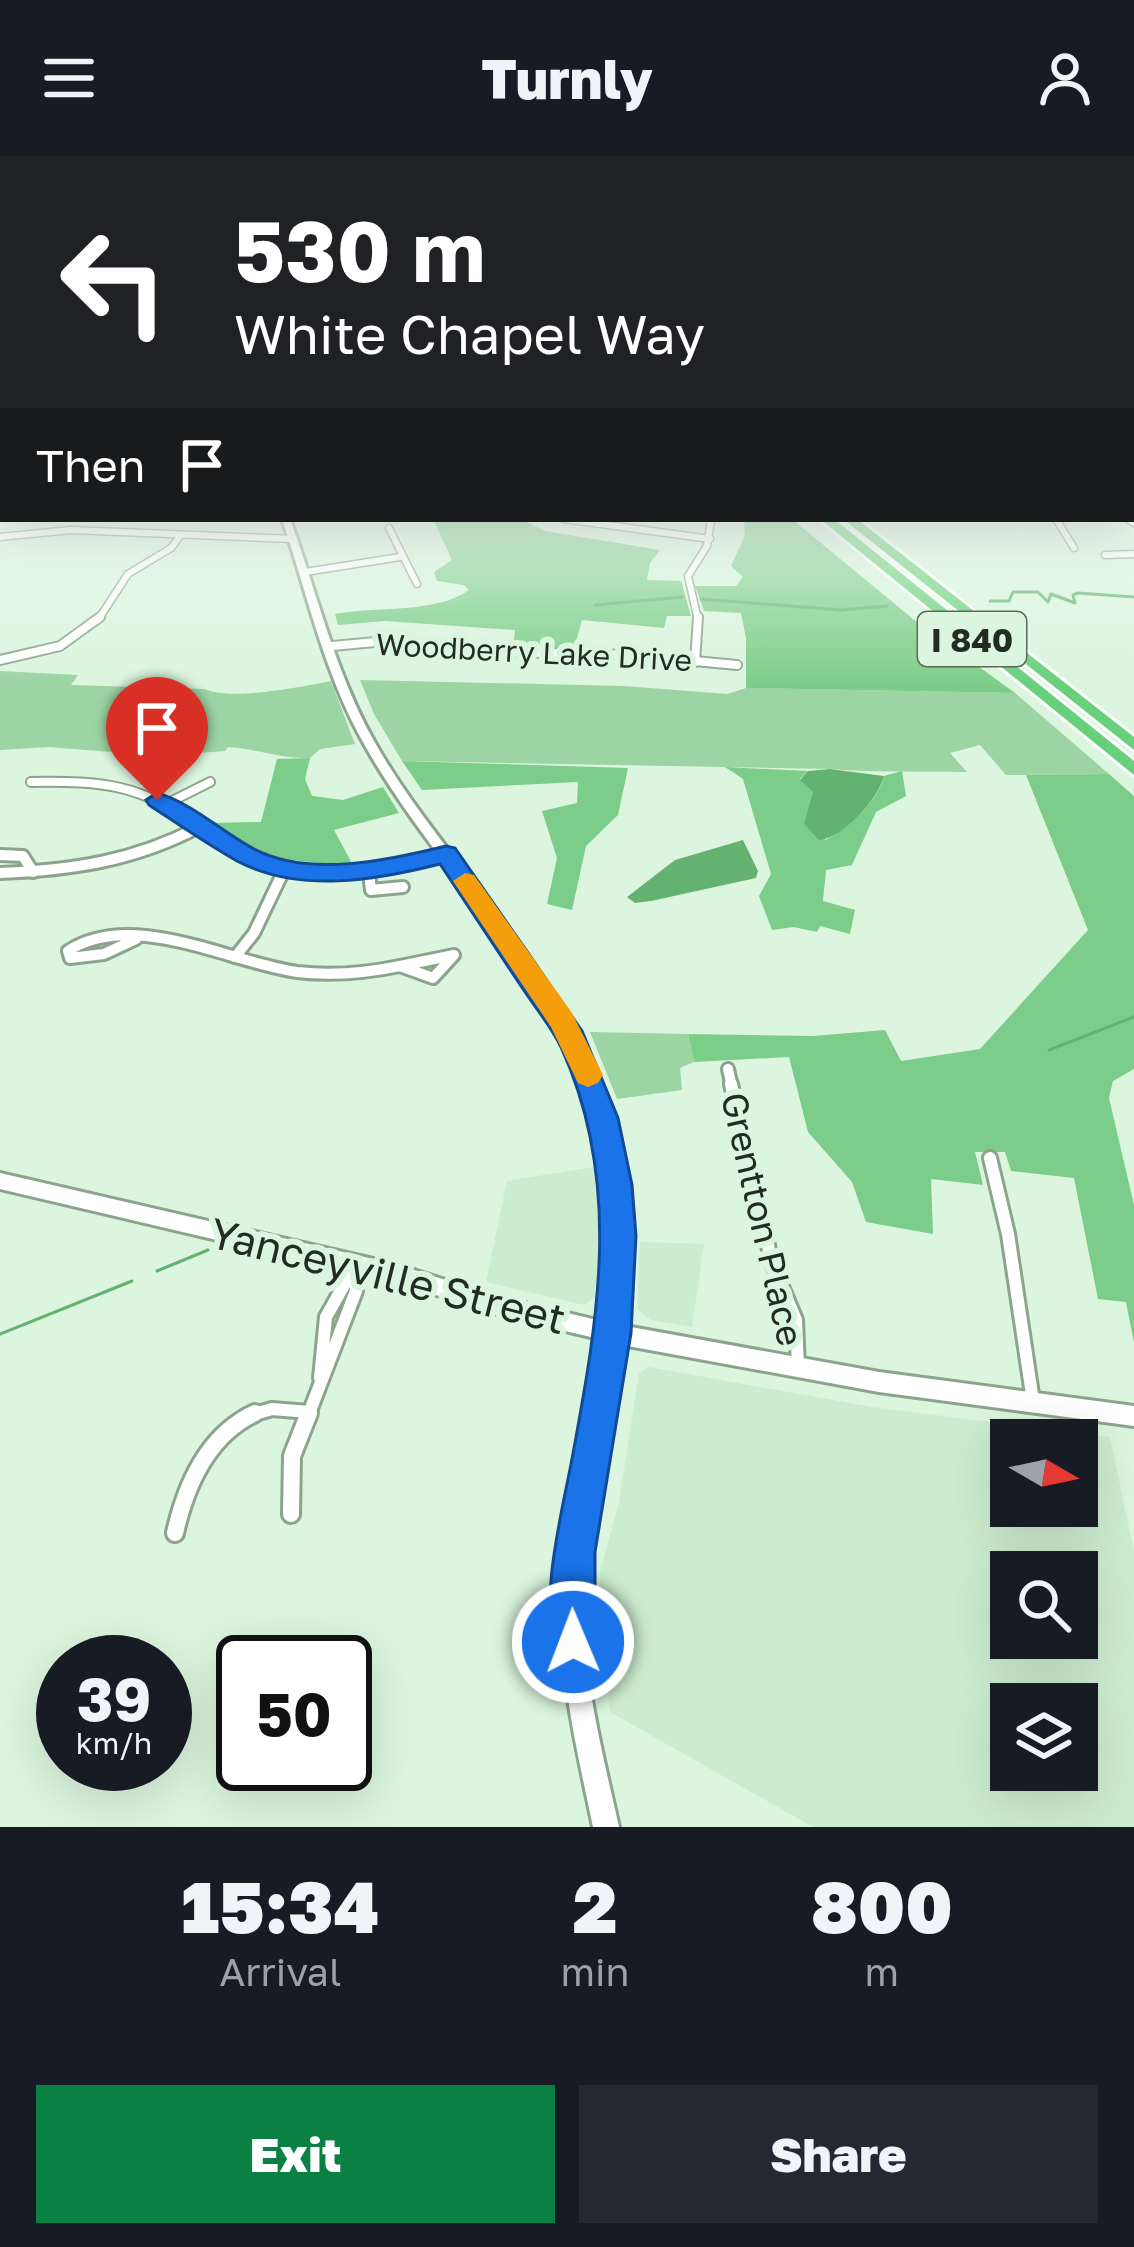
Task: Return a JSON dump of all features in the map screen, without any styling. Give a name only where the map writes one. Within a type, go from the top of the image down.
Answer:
[{"type":"highway","name":"I 840","points":[[841,531],[1130,761]]},
{"type":"highway","name":"I 840","points":[[862,531],[1130,761]]},
{"type":"main road","points":[[291,531],[368,742],[562,1021],[596,1097],[618,1209],[613,1333],[573,1581],[576,1676],[606,1827]]},
{"type":"main road","name":"Yanceyville Street","points":[[0,1181],[356,1264],[613,1333],[798,1369],[1134,1416]]},
{"type":"street","points":[[0,537],[61,531]]},
{"type":"street","points":[[89,531],[294,539]]},
{"type":"street","points":[[390,531],[417,584]]},
{"type":"street","points":[[656,531],[710,538]]},
{"type":"street","points":[[695,662],[698,616],[688,576],[710,531]]},
{"type":"street","points":[[1063,531],[1074,548]]},
{"type":"street","points":[[0,660],[47,650],[88,628],[107,609],[124,578],[176,546],[180,536]]},
{"type":"street","points":[[1106,555],[1134,554]]},
{"type":"street","points":[[305,572],[400,557]]},
{"type":"street","name":"Woodberry Lake Drive","points":[[332,646],[386,641],[445,651],[631,655],[736,665]]},
{"type":"street","points":[[31,782],[112,783],[164,805],[250,857],[285,868],[369,873],[446,854]]},
{"type":"street","points":[[164,805],[210,782]]},
{"type":"street","points":[[0,873],[128,862],[199,827]]},
{"type":"street","points":[[0,855],[23,856],[33,872]]},
{"type":"street","points":[[236,957],[254,934],[285,868]]},
{"type":"street","points":[[369,873],[371,890],[403,887]]},
{"type":"street","points":[[136,939],[117,951],[83,959],[70,958],[68,950],[76,942],[101,936],[136,939],[182,944],[309,973],[399,966],[449,952],[454,955],[438,977],[399,966]]},
{"type":"street","name":"Grentton Place","points":[[728,1069],[772,1263],[796,1320],[798,1369]]},
{"type":"street","points":[[989,1158],[1009,1234],[1034,1401]]},
{"type":"street","points":[[320,1382],[317,1339],[337,1287],[356,1264]]},
{"type":"street","points":[[291,1514],[292,1456],[356,1291],[356,1264]]},
{"type":"street","points":[[324,1319],[343,1324]]},
{"type":"street","points":[[175,1533],[181,1500],[228,1431],[249,1415],[275,1408],[309,1412]]},
{"type":"shaded area","points":[[439,531],[545,531],[660,550],[650,563],[647,580],[681,581],[691,616],[667,616],[664,628],[582,620],[574,649],[513,648],[515,630],[385,621],[338,625],[335,614],[423,606],[455,598],[469,590],[437,581],[434,572],[452,560]]},
{"type":"shaded area","points":[[745,531],[806,531],[913,619],[1015,693],[746,688],[741,613],[704,611],[695,586],[736,586],[743,577],[731,566]]},
{"type":"shaded area","points":[[0,671],[78,675],[71,685],[231,694],[331,681],[355,744],[320,749],[310,758],[228,747],[160,756],[49,747],[0,750]]},
{"type":"shaded area","points":[[360,680],[624,686],[727,694],[746,688],[1015,693],[1109,774],[1006,775],[980,745],[950,753],[967,772],[402,761]]},
{"type":"shaded area","points":[[310,758],[305,779],[312,796],[343,800],[383,787],[399,813],[334,830],[354,867],[274,858],[206,823],[261,822],[277,759]]},
{"type":"shaded area","points":[[402,761],[628,768],[618,815],[586,846],[572,910],[547,904],[557,858],[542,811],[577,803],[578,782],[422,790]]},
{"type":"shaded area","points":[[725,767],[808,771],[800,779],[813,792],[812,809],[825,840],[861,813],[884,776],[902,771],[906,796],[876,812],[852,865],[826,870],[823,901],[855,910],[850,934],[820,926],[817,932],[794,927],[772,930],[759,896],[771,874],[743,779]]},
{"type":"shaded area","points":[[808,771],[884,776],[858,816],[838,833],[819,840],[804,824],[813,792],[800,780]]},
{"type":"shaded area","points":[[1109,774],[1134,796],[1134,1069],[1113,1081],[1109,1098],[1134,1205],[1134,1343],[1126,1302],[1098,1299],[1074,1178],[1011,1171],[1005,1152],[975,1152],[983,1185],[931,1179],[933,1234],[866,1222],[852,1182],[808,1132],[789,1057],[694,1062],[688,1034],[813,1036],[885,1030],[901,1061],[980,1049],[1088,930],[1026,775]]},
{"type":"shaded area","points":[[743,840],[758,871],[756,878],[651,901],[635,903],[627,897],[675,860]]},
{"type":"shaded area","points":[[590,1032],[688,1034],[694,1062],[680,1068],[682,1090],[617,1099]]},
{"type":"shaded area","points":[[594,1167],[600,1247],[595,1298],[584,1305],[486,1282],[507,1181]]},
{"type":"shaded area","points":[[640,1242],[704,1244],[692,1327],[651,1320],[637,1309]]},
{"type":"shaded area","points":[[649,1367],[872,1407],[990,1422],[990,1527],[1098,1527],[1098,1435],[1110,1437],[1134,1552],[1134,1827],[813,1827],[610,1712],[601,1645],[600,1572],[619,1502],[639,1373]]},
{"type":"waterway","points":[[990,601],[1009,601],[1013,592],[1038,592],[1048,602],[1051,594],[1075,603],[1073,595],[1078,593],[1134,597]]},
{"type":"waterway","points":[[595,605],[682,597]]},
{"type":"waterway","points":[[701,599],[841,610],[887,606]]},
{"type":"waterway","points":[[1049,1050],[1134,1017]]},
{"type":"waterway","points":[[157,1271],[208,1250]]},
{"type":"waterway","points":[[0,1334],[132,1281]]},
{"type":"slow traffic","points":[[465,881],[562,1021],[588,1075]]},
{"type":"route","points":[[157,800],[250,857],[285,868],[372,873],[446,854],[572,1040],[603,1118],[620,1236],[613,1333],[578,1526],[573,1642]]}]
